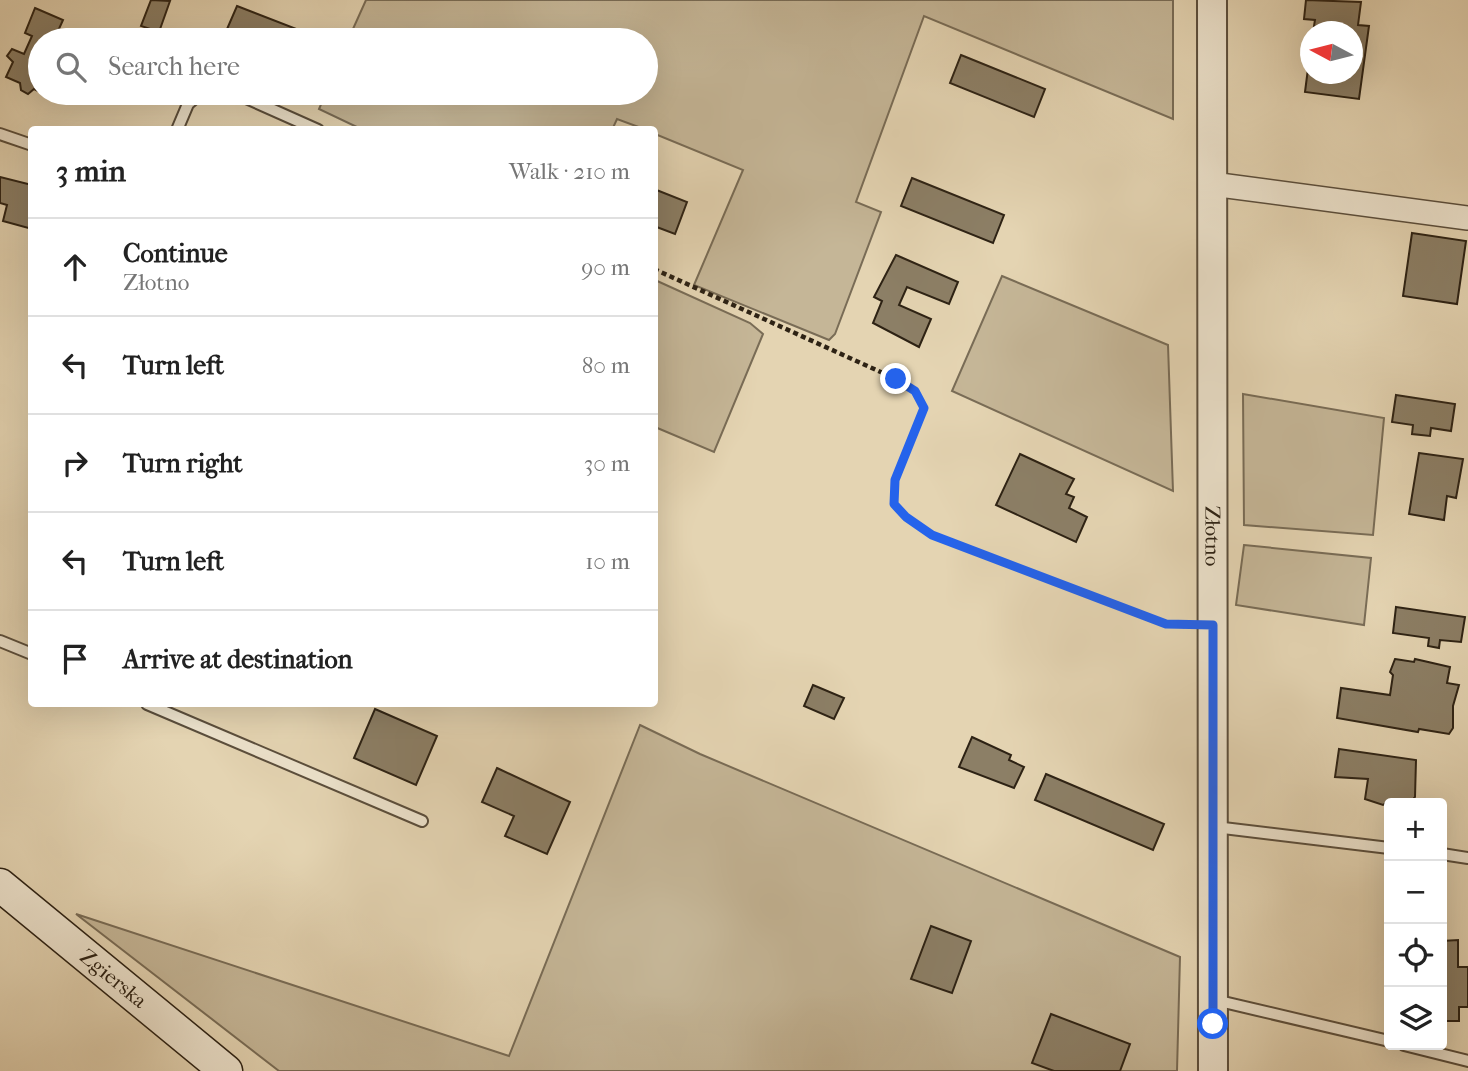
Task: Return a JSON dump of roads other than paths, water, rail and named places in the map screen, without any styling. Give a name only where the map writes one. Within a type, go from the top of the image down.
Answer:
[{"type":"main road","name":"Zgierska","points":[[0,885],[226,1071]]},
{"type":"street","name":"Złotno","points":[[1212,0],[1213,1071]]},
{"type":"street","points":[[1212,184],[1468,218]]},
{"type":"lane","points":[[179,126],[188,105]]},
{"type":"lane","points":[[262,105],[309,126]]},
{"type":"lane","points":[[0,134],[28,144]]},
{"type":"lane","points":[[0,641],[28,652]]},
{"type":"lane","points":[[154,707],[422,821]]},
{"type":"lane","points":[[1213,827],[1384,847]]},
{"type":"lane","points":[[1447,855],[1468,858]]},
{"type":"lane","points":[[1213,1000],[1384,1040]]},
{"type":"lane","points":[[1425,1050],[1468,1060]]}]
